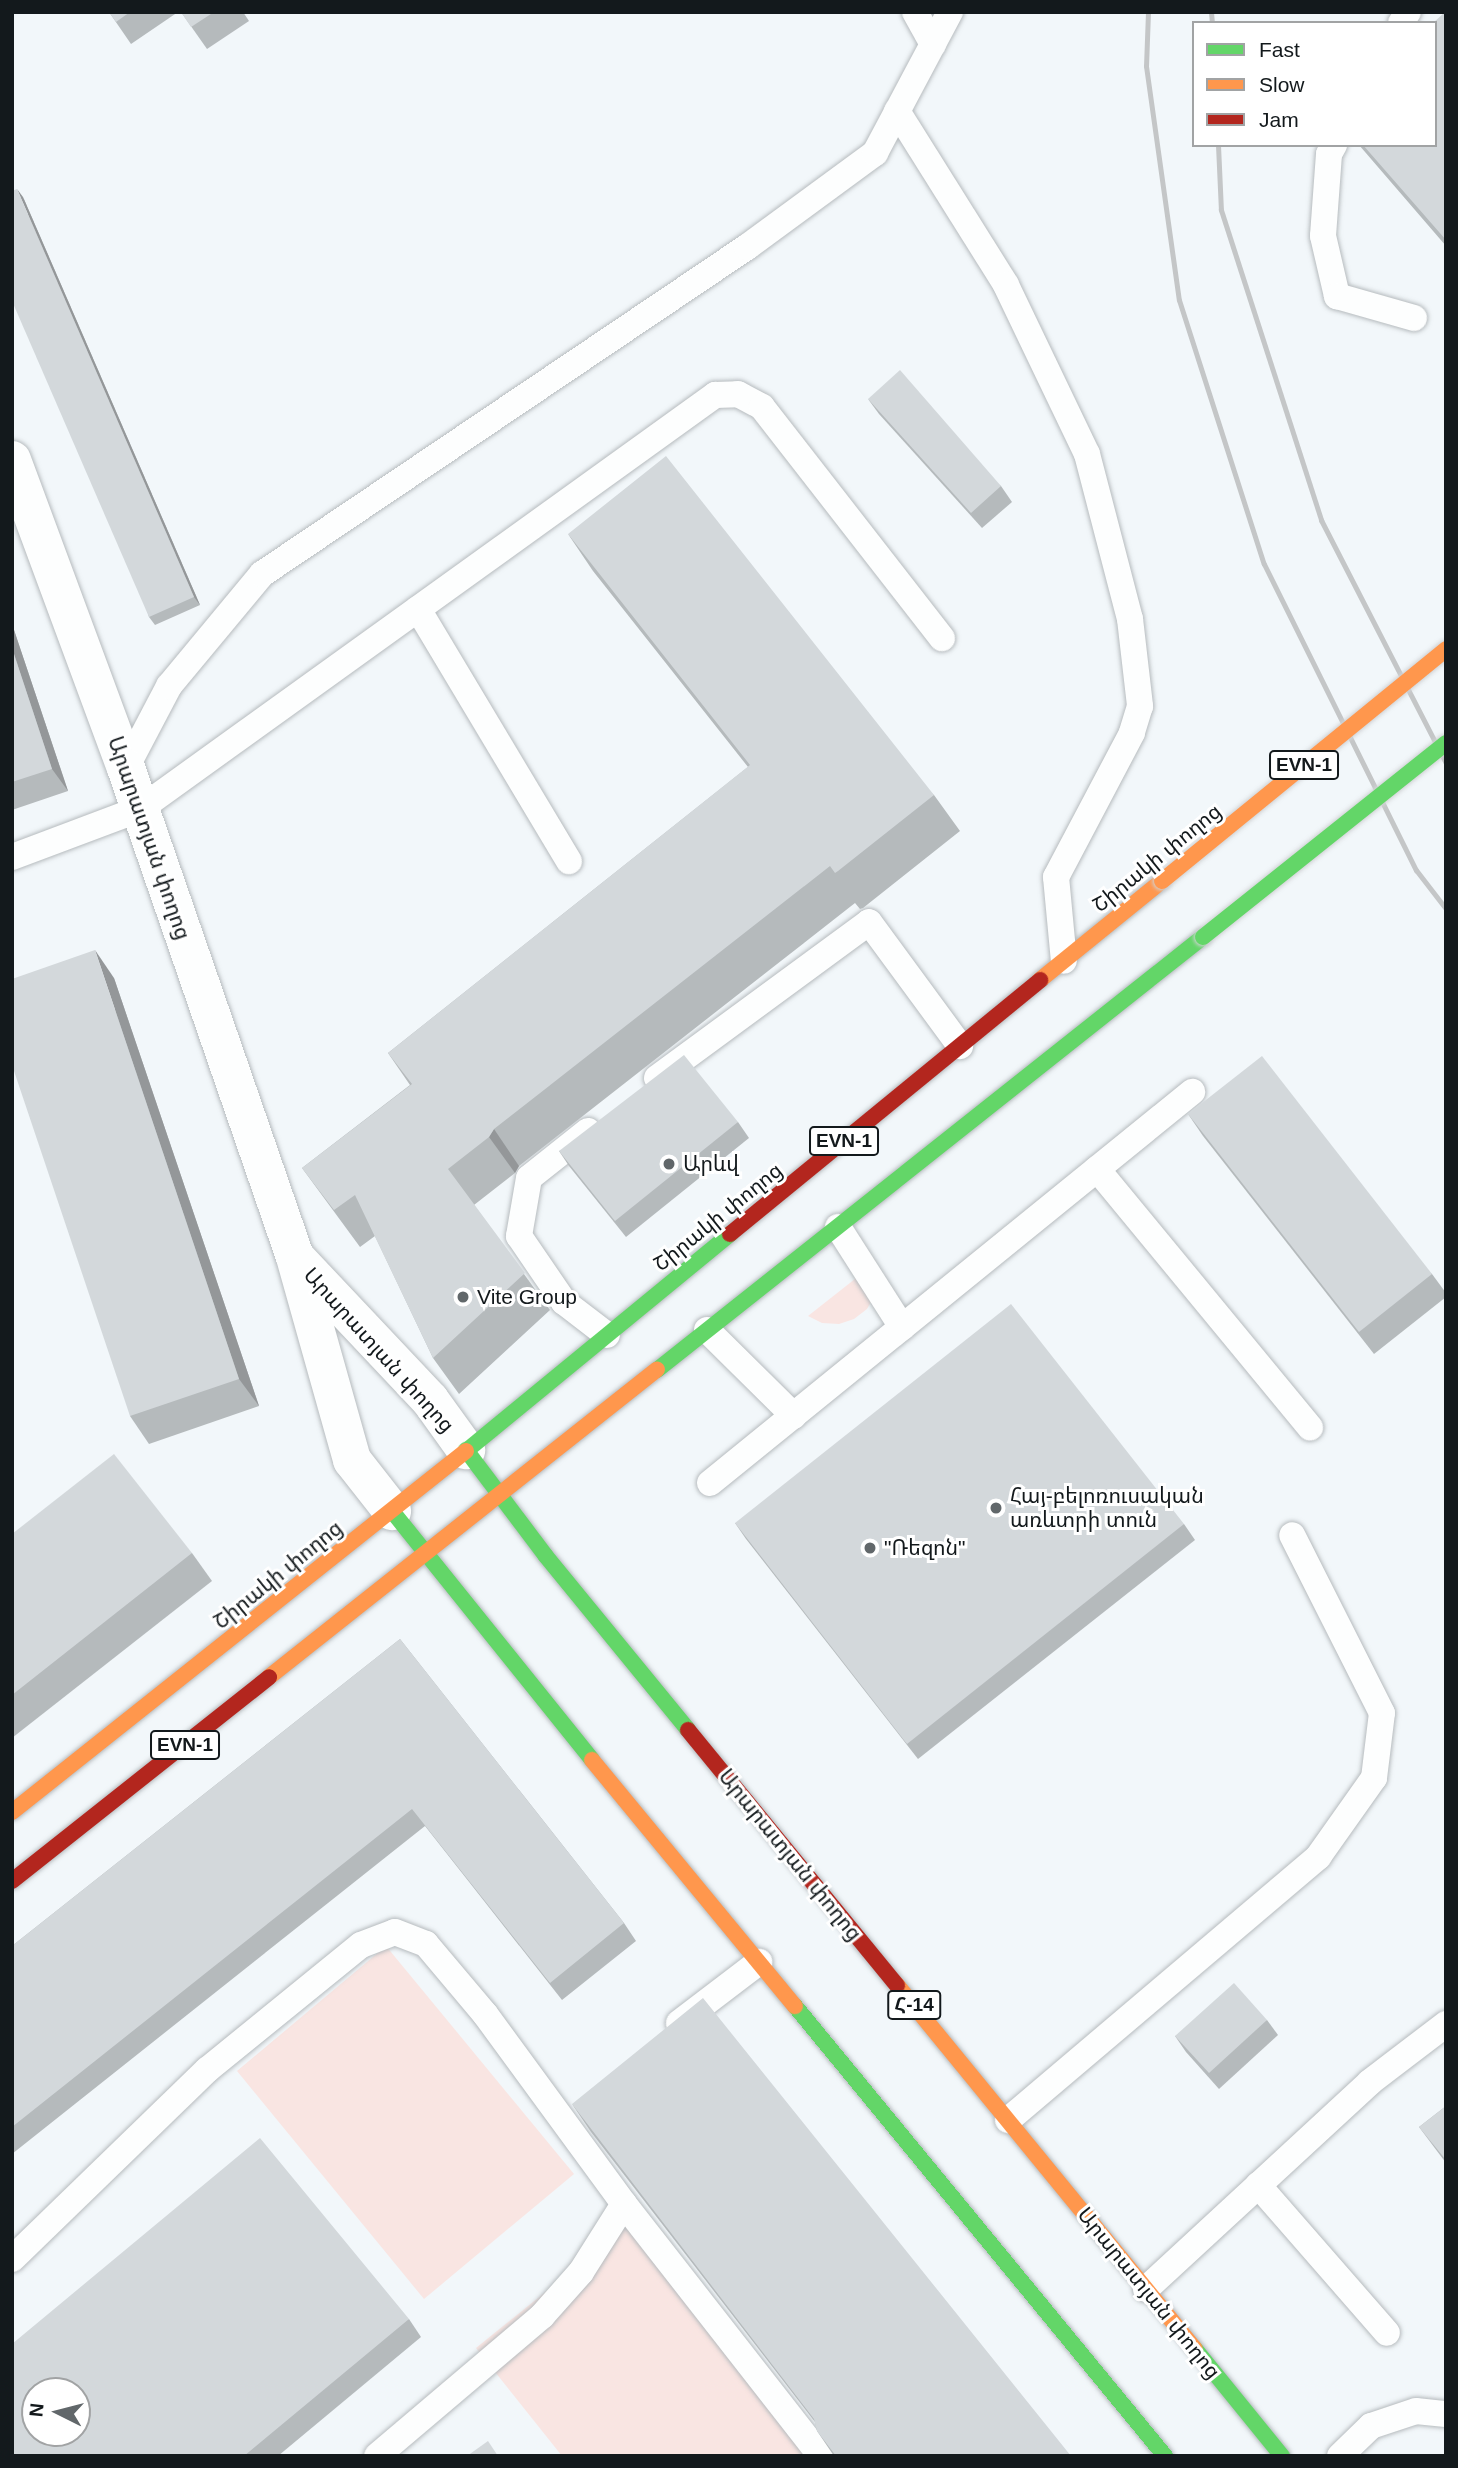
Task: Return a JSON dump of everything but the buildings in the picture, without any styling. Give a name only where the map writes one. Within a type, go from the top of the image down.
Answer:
[{"type":"main road","name":"Շիրակի փողոց","points":[[12,1812],[392,1511],[1446,649]]},
{"type":"main road","name":"EVN-1","points":[[12,1881],[501,1496],[1446,743]]},
{"type":"main road","name":"Արարատյան փողոց","points":[[466,1450],[552,1564],[1282,2456]]},
{"type":"main road","name":"Արարատյան փողոց","points":[[392,1511],[425,1555],[1165,2456]]},
{"type":"street","name":"Արարատյան փողոց","points":[[12,460],[126,768],[295,1257],[352,1460],[392,1511]]},
{"type":"street","name":"Արարատյան փողոց","points":[[295,1257],[430,1400],[466,1450]]},
{"type":"lane","points":[[915,12],[933,44]]},
{"type":"lane","points":[[126,768],[169,686],[262,573],[758,239],[875,153],[950,12]]},
{"type":"lane","points":[[898,111],[1006,285],[1087,454],[1130,619],[1140,706],[1132,733],[1056,877],[1064,961]]},
{"type":"lane","points":[[1333,147],[1329,154],[1323,236],[1337,296],[1414,318]]},
{"type":"lane","points":[[12,858],[140,809],[715,395],[738,394],[762,407],[942,638]]},
{"type":"lane","points":[[418,609],[569,861]]},
{"type":"lane","points":[[638,1092],[869,922],[960,1046]]},
{"type":"lane","points":[[710,1483],[1192,1092]]},
{"type":"lane","points":[[606,1117],[529,1178],[519,1236],[564,1302],[607,1335]]},
{"type":"lane","points":[[1097,1169],[1310,1427]]},
{"type":"lane","points":[[838,1227],[902,1327]]},
{"type":"lane","points":[[707,1330],[794,1416]]},
{"type":"lane","points":[[1007,2120],[1318,1857],[1374,1778],[1382,1713],[1292,1535]]},
{"type":"lane","points":[[12,2259],[207,2070],[361,1945],[394,1933],[426,1944],[485,2014],[624,2204],[821,2456]]},
{"type":"lane","points":[[664,2035],[759,1962]]},
{"type":"lane","points":[[1146,2289],[1370,2082],[1446,2024]]},
{"type":"lane","points":[[558,2116],[579,2100]]},
{"type":"lane","points":[[1258,2185],[1387,2333]]},
{"type":"lane","points":[[377,2456],[542,2316],[581,2272],[624,2204]]},
{"type":"lane","points":[[1340,2456],[1371,2426],[1416,2411],[1446,2414]]},
{"type":"shaded area","points":[[874,1264],[875,1295],[867,1309],[854,1319],[839,1324],[822,1323],[808,1316]]},
{"type":"shaded area","points":[[386,1946],[574,2174],[424,2299],[237,2071]]},
{"type":"shaded area","points":[[627,2226],[813,2456],[562,2456],[476,2348]]},
{"type":"railway","points":[[1148,12],[1146,66],[1179,300],[1264,564],[1416,870],[1446,909]]},
{"type":"railway","points":[[1211,12],[1212,21]]},
{"type":"railway","points":[[1218,147],[1221,210],[1321,520],[1446,763]]},
{"type":"traffic: fast","points":[[1203,937],[1446,743]]},
{"type":"traffic: fast","points":[[657,1370],[1203,937]]},
{"type":"traffic: fast","points":[[466,1451],[730,1234]]},
{"type":"traffic: fast","points":[[466,1450],[545,1555],[688,1730]]},
{"type":"traffic: fast","points":[[392,1511],[592,1760]]},
{"type":"traffic: fast","points":[[795,2006],[1165,2456]]},
{"type":"traffic: fast","points":[[1195,2349],[1282,2456]]},
{"type":"traffic: slow","points":[[1162,881],[1446,649]]},
{"type":"traffic: slow","points":[[1040,980],[1162,881]]},
{"type":"traffic: slow","points":[[269,1677],[657,1370]]},
{"type":"traffic: slow","points":[[12,1812],[466,1451]]},
{"type":"traffic: slow","points":[[592,1760],[795,2006]]},
{"type":"traffic: slow","points":[[897,1985],[1195,2349]]},
{"type":"traffic: jam","points":[[730,1234],[1040,980]]},
{"type":"traffic: jam","points":[[12,1881],[269,1677]]},
{"type":"traffic: jam","points":[[688,1730],[897,1985]]},
{"type":"place","name":"Արևվ","points":[[669,1164]]},
{"type":"place","name":"Vite Group","points":[[463,1297]]},
{"type":"place","name":"Հայ-բելոռուսական առևտրի տուն","points":[[996,1508]]},
{"type":"place","name":"\"Ռեզոն\"","points":[[870,1548]]}]
